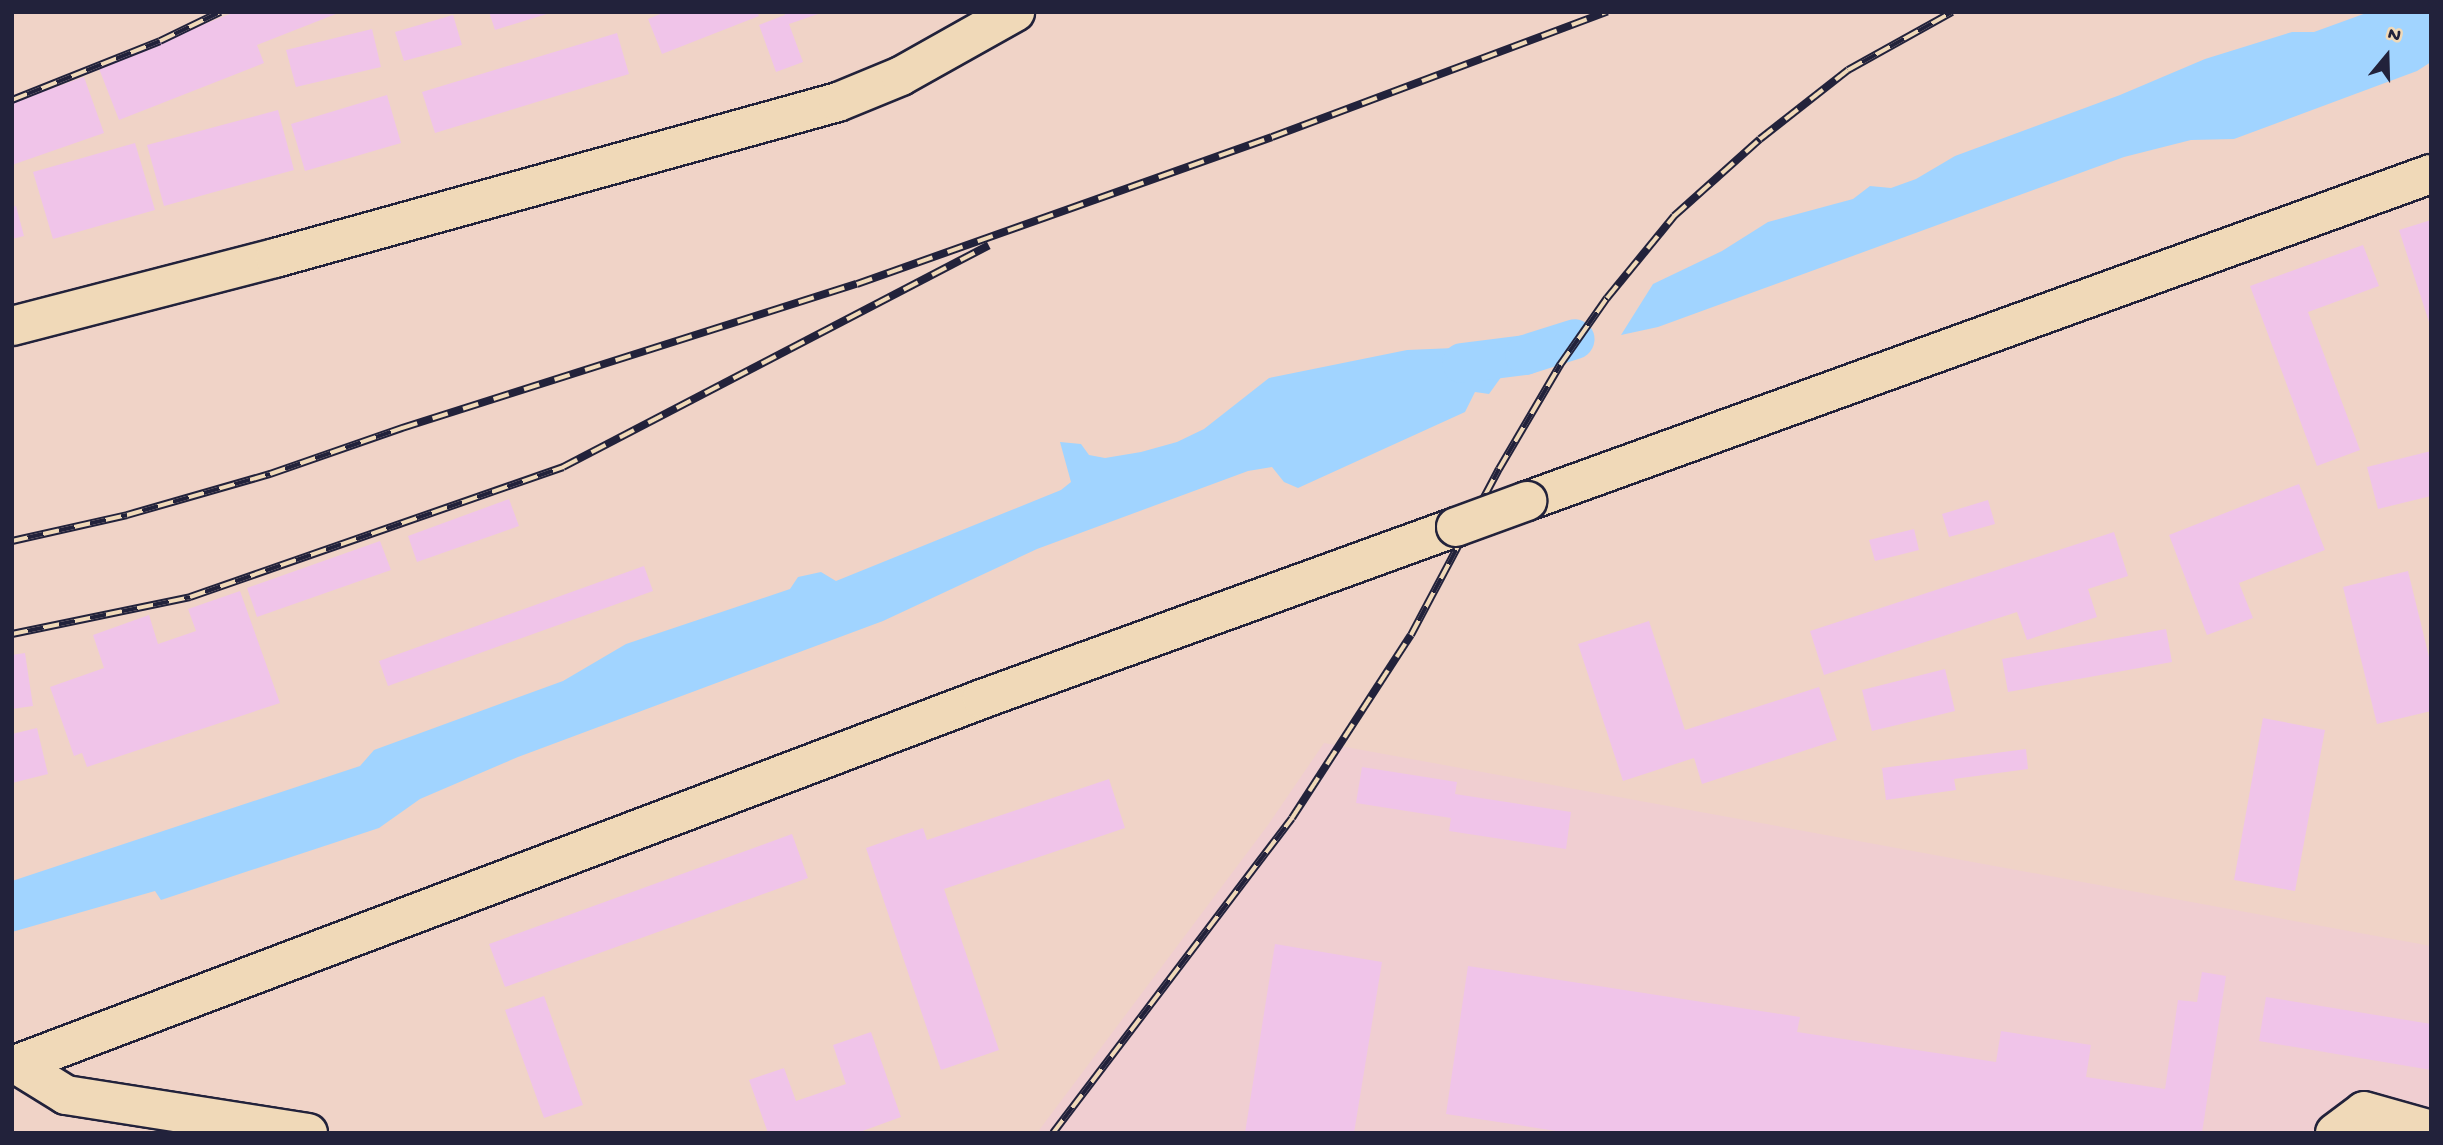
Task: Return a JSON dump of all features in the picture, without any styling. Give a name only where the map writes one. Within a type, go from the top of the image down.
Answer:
[{"type":"street","points":[[12,326],[275,258],[838,102],[901,76],[1015,12]]},
{"type":"street","points":[[14,1065],[982,699],[2431,174]]},
{"type":"street","points":[[14,1065],[66,1096],[308,1133]]},
{"type":"street","points":[[2335,1133],[2364,1111],[2431,1130]]},
{"type":"shaded area","points":[[1324,743],[2431,946],[2431,1133],[1037,1133],[1268,825]]},
{"type":"water","points":[[2369,12],[2431,12],[2431,62],[2417,71],[2234,139],[2191,140],[2124,157],[1658,327],[1621,335],[1653,284],[1722,251],[1768,222],[1853,199],[1870,186],[1891,188],[1916,179],[1955,156],[2120,95],[2205,59],[2292,32],[2314,32]]},
{"type":"water","points":[[1524,345],[1489,394],[1475,392],[1465,412],[1298,488],[1284,482],[1272,467],[1248,471],[1037,549],[883,621],[518,757],[420,799],[379,828],[161,900],[155,891],[12,932],[12,881],[360,766],[374,750],[563,681],[626,644],[790,589],[798,577],[821,572],[836,581],[1061,490],[1071,482],[1060,442],[1081,444],[1089,455],[1105,458],[1141,452],[1177,442],[1204,429],[1269,378],[1407,350]]},
{"type":"building","points":[[235,12],[341,12],[257,45],[264,63],[119,120],[98,66]]},
{"type":"building","points":[[489,12],[550,12],[550,13],[495,30]]},
{"type":"building","points":[[665,12],[757,12],[759,16],[662,54],[648,19]]},
{"type":"building","points":[[784,12],[821,13],[789,24],[803,62],[776,72],[759,25],[785,15]]},
{"type":"building","points":[[453,15],[462,45],[404,61],[395,32]]},
{"type":"building","points":[[372,29],[381,67],[296,87],[286,50]]},
{"type":"building","points":[[617,33],[629,74],[435,133],[422,92]]},
{"type":"building","points":[[84,77],[104,133],[12,165],[12,102]]},
{"type":"building","points":[[387,95],[401,143],[305,171],[291,124]]},
{"type":"building","points":[[278,110],[294,170],[164,206],[147,145]]},
{"type":"building","points":[[135,143],[155,210],[53,239],[33,172]]},
{"type":"building","points":[[16,206],[24,236],[12,239],[12,207]]},
{"type":"building","points":[[2431,220],[2431,325],[2430,325],[2399,230]]},
{"type":"building","points":[[2363,245],[2379,286],[2308,312],[2360,450],[2317,466],[2250,286]]},
{"type":"building","points":[[2431,451],[2431,496],[2378,509],[2367,467]]},
{"type":"building","points":[[2299,484],[2325,550],[2239,583],[2253,618],[2207,635],[2169,535]]},
{"type":"building","points":[[509,499],[519,526],[417,562],[408,536]]},
{"type":"building","points":[[1988,500],[1995,524],[1949,537],[1942,514]]},
{"type":"building","points":[[1914,529],[1919,550],[1875,561],[1869,540]]},
{"type":"building","points":[[2114,532],[2128,576],[2088,589],[2097,617],[2027,640],[2017,612],[1824,675],[1810,631]]},
{"type":"building","points":[[380,541],[391,570],[257,617],[247,588]]},
{"type":"building","points":[[644,566],[653,591],[388,686],[379,661]]},
{"type":"building","points":[[2408,571],[2431,665],[2431,711],[2377,724],[2343,587]]},
{"type":"building","points":[[240,591],[280,703],[87,767],[82,753],[74,756],[50,687],[104,668],[93,635],[149,615],[158,644],[196,631],[188,609]]},
{"type":"building","points":[[1649,621],[1685,730],[1819,687],[1837,740],[1702,784],[1694,758],[1623,781],[1578,644]]},
{"type":"building","points":[[2166,629],[2172,662],[2008,692],[2002,659]]},
{"type":"building","points":[[25,653],[33,706],[12,709],[12,655]]},
{"type":"building","points":[[1945,669],[1955,711],[1872,731],[1862,690]]},
{"type":"building","points":[[2263,718],[2325,730],[2295,891],[2234,880]]},
{"type":"building","points":[[37,728],[48,774],[12,783],[12,734]]},
{"type":"building","points":[[2026,749],[2028,769],[1954,779],[1956,790],[1886,800],[1882,768]]},
{"type":"building","points":[[1362,767],[1457,782],[1455,794],[1571,812],[1566,849],[1449,831],[1451,818],[1356,803]]},
{"type":"building","points":[[1109,779],[1125,828],[944,889],[999,1050],[941,1070],[866,848],[923,828],[927,840]]},
{"type":"building","points":[[792,834],[808,878],[505,987],[489,944]]},
{"type":"building","points":[[1275,944],[1382,962],[1354,1133],[1245,1133]]},
{"type":"building","points":[[1468,966],[1800,1017],[1797,1032],[1996,1062],[2001,1031],[2091,1045],[2086,1077],[2165,1089],[2178,1000],[2197,1002],[2202,972],[2226,976],[2202,1133],[1569,1133],[1446,1114]]},
{"type":"building","points":[[544,996],[583,1105],[544,1118],[505,1010]]},
{"type":"building","points":[[2266,997],[2431,1024],[2431,1070],[2259,1041]]},
{"type":"building","points":[[871,1032],[901,1117],[857,1133],[768,1133],[749,1080],[784,1068],[796,1101],[846,1084],[833,1045]]},
{"type":"waterway","points":[[1462,363],[1525,355],[1575,339]]},
{"type":"railway","points":[[12,100],[160,41],[220,12]]},
{"type":"railway","points":[[12,541],[127,515],[270,474],[402,428],[857,284],[1272,137],[1607,12]]},
{"type":"railway","points":[[1053,1133],[1292,818],[1411,635],[1499,469],[1560,365],[1607,298],[1674,216],[1760,139],[1848,70],[1952,12]]},
{"type":"railway","points":[[12,634],[190,597],[563,467],[989,245]]}]
